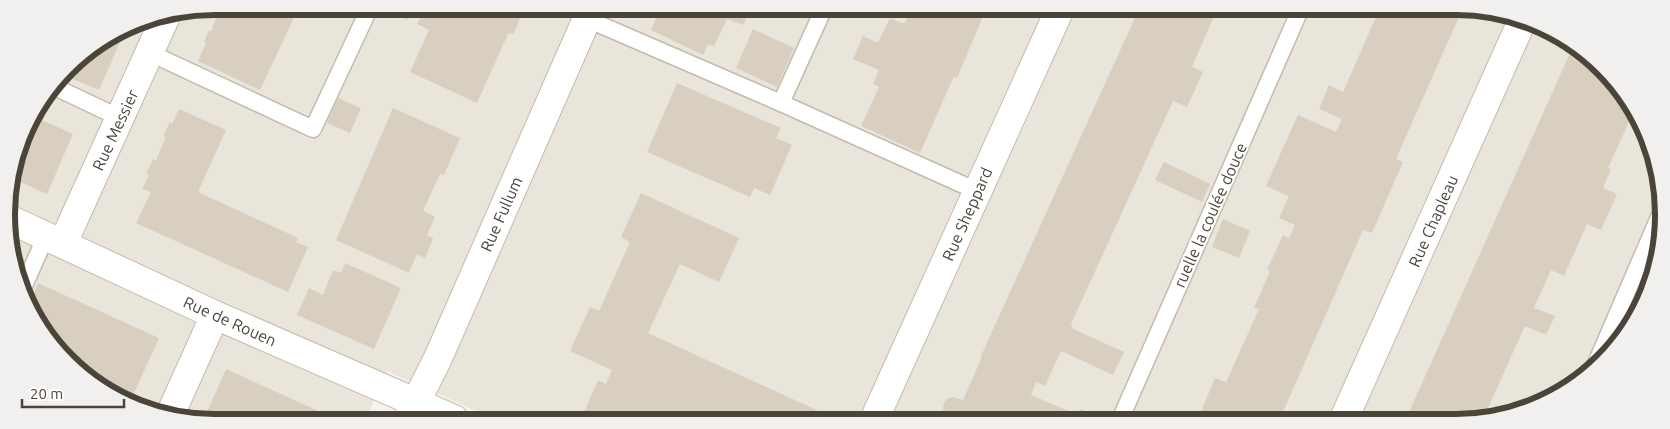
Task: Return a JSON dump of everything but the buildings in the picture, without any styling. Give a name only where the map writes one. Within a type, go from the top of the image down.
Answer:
[{"type":"street","name":"Rue Fullum","points":[[412,411],[438,358],[589,15]]},
{"type":"street","name":"Rue Sheppard","points":[[877,414],[1057,15]]},
{"type":"street","name":"Rue Messier","points":[[55,240],[120,118],[163,22]]},
{"type":"street","name":"Rue Chapleau","points":[[1346,414],[1520,26]]},
{"type":"street","name":"Rue de Rouen","points":[[15,222],[215,315],[412,411],[428,414]]},
{"type":"street","points":[[173,409],[215,315]]},
{"type":"lane","points":[[150,53],[313,128],[366,15]]},
{"type":"lane","points":[[594,15],[977,192]]},
{"type":"lane","points":[[781,103],[821,15]]},
{"type":"lane","name":"ruelle la coulée douce","points":[[1123,414],[1298,15]]},
{"type":"lane","points":[[59,89],[120,118]]},
{"type":"lane","points":[[1602,350],[1655,228]]},
{"type":"lane","points":[[27,282],[55,240]]},
{"type":"shaded area","points":[[201,15],[1469,15],[1507,22],[1532,30],[1577,56],[1597,73],[1614,93],[1640,138],[1648,163],[1655,201],[1655,228],[1651,253],[1640,291],[1614,336],[1597,356],[1577,373],[1532,399],[1507,407],[1469,414],[483,414],[387,371],[368,414],[201,414],[163,407],[138,399],[93,373],[73,356],[56,336],[30,291],[17,241],[15,201],[22,163],[30,138],[56,93],[73,73],[93,56],[138,30],[163,22]]}]
